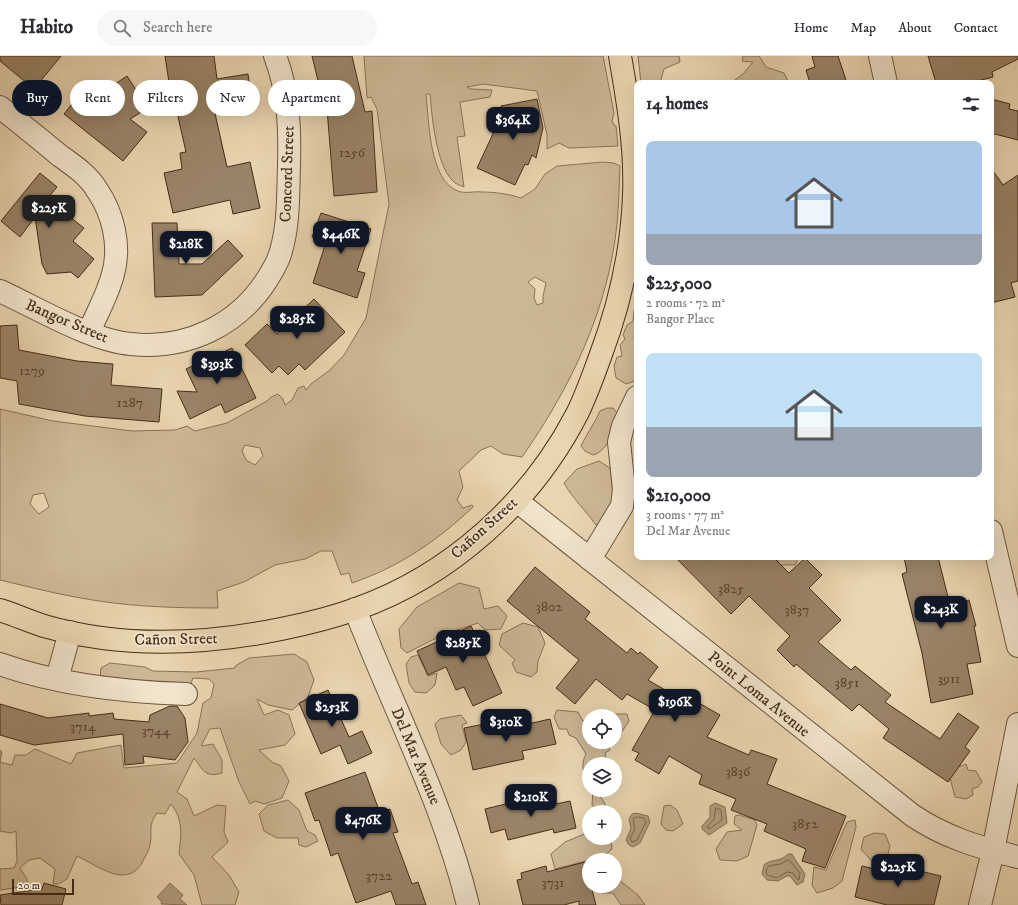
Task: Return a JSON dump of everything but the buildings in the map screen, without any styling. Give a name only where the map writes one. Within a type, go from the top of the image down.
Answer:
[{"type":"main road","name":"Cañon Street","points":[[620,56],[631,126],[634,176]]},
{"type":"main road","name":"Cañon Street","points":[[0,610],[44,626],[97,637],[139,641],[211,640],[250,635],[289,627],[355,609],[397,591],[441,566],[477,538],[517,500],[545,464],[577,414],[604,346],[621,294],[630,244],[634,202]]},
{"type":"street","name":"Concord Street","points":[[274,268],[281,252],[287,216],[290,130],[286,99],[275,56]]},
{"type":"street","points":[[880,56],[885,80]]},
{"type":"street","points":[[0,107],[84,174],[97,189],[112,221],[116,256],[114,273],[88,332]]},
{"type":"street","name":"Bangor Street","points":[[0,291],[107,340],[131,344],[154,345],[190,340],[229,321],[262,288],[274,268]]},
{"type":"street","points":[[590,559],[622,506],[624,489],[619,442],[623,426],[634,403]]},
{"type":"street","name":"Point Loma Avenue","points":[[517,500],[898,805],[934,829],[993,851],[1018,857]]},
{"type":"street","points":[[994,544],[1018,646]]},
{"type":"street","name":"Del Mar Avenue","points":[[355,609],[429,783],[452,847],[468,905]]},
{"type":"street","points":[[57,679],[70,632]]},
{"type":"street","points":[[0,664],[57,679],[105,689],[145,693],[186,694]]},
{"type":"street","points":[[980,905],[993,851],[1018,724]]},
{"type":"shaded area","points":[[364,56],[603,56],[614,113],[612,121],[616,126],[618,146],[569,148],[559,143],[547,149],[547,135],[537,91],[483,84],[467,87],[471,89],[492,90],[490,97],[460,102],[465,136],[457,137],[464,187],[456,184],[447,174],[436,140],[430,94],[426,94],[432,148],[436,163],[441,175],[448,185],[458,191],[497,193],[521,198],[535,189],[545,174],[557,166],[603,162],[614,163],[620,166],[618,217],[612,256],[596,317],[571,375],[540,430],[522,457],[503,454],[491,446],[481,450],[459,471],[463,487],[457,500],[463,508],[472,505],[473,507],[446,531],[417,552],[386,569],[352,583],[349,573],[341,575],[332,551],[321,551],[305,559],[275,565],[244,582],[217,591],[218,608],[129,605],[86,599],[0,580],[0,409],[53,421],[132,431],[175,430],[187,426],[195,431],[227,423],[278,394],[283,399],[285,405],[292,400],[298,388],[304,386],[306,390],[311,384],[330,370],[344,355],[366,318],[389,204],[377,109],[371,97],[367,98]],"holes":[[[535,277],[546,283],[543,303],[537,305],[534,298],[535,289],[528,282]],[[245,445],[260,448],[263,456],[255,465],[246,460],[242,451]],[[44,493],[49,507],[39,514],[30,504],[33,495]]]},
{"type":"shaded area","points":[[638,56],[679,56],[680,62],[664,69],[661,80],[641,80]]},
{"type":"shaded area","points":[[743,56],[759,56],[766,67],[784,73],[788,80],[735,80],[743,74],[753,62],[742,61]]},
{"type":"shaded area","points":[[634,310],[634,381],[626,384],[616,378],[614,366],[617,357],[622,356],[620,345],[625,339],[623,335],[627,325],[633,321]]},
{"type":"shaded area","points":[[607,408],[613,408],[618,414],[607,444],[603,449],[593,455],[585,451],[581,446],[600,411]]},
{"type":"shaded area","points":[[599,461],[610,468],[613,493],[617,502],[603,525],[596,525],[564,483],[577,469]]},
{"type":"shaded area","points":[[778,560],[798,560],[795,565],[780,565]]},
{"type":"shaded area","points":[[459,583],[479,588],[484,609],[498,606],[507,616],[501,629],[485,630],[478,623],[442,635],[407,653],[401,648],[399,629],[417,607]]},
{"type":"shaded area","points":[[523,623],[538,627],[545,643],[538,661],[537,672],[531,677],[516,672],[512,663],[515,660],[499,645],[502,634]]},
{"type":"shaded area","points":[[294,654],[307,662],[314,680],[308,697],[292,710],[268,705],[257,699],[264,715],[278,710],[289,715],[295,734],[285,745],[259,750],[272,762],[281,766],[289,781],[282,798],[264,804],[255,801],[250,804],[239,782],[220,728],[210,729],[201,746],[213,744],[222,760],[222,773],[208,774],[202,769],[194,758],[177,792],[187,799],[194,816],[217,805],[226,806],[224,832],[228,842],[212,857],[229,875],[239,892],[235,905],[202,905],[194,875],[179,854],[181,828],[178,816],[171,804],[165,814],[157,813],[154,818],[151,825],[151,840],[148,851],[138,869],[130,874],[114,874],[77,856],[67,879],[58,884],[53,884],[55,869],[40,858],[29,860],[20,868],[27,879],[28,886],[0,890],[0,869],[14,868],[17,861],[16,831],[11,833],[0,831],[0,762],[12,765],[15,755],[26,755],[35,749],[71,764],[77,753],[121,745],[124,768],[177,763],[197,733],[203,703],[211,698],[214,684],[209,679],[193,678],[190,686],[100,677],[101,668],[110,663],[145,667],[153,671],[196,672],[235,668],[235,666],[249,658]]},
{"type":"shaded area","points":[[418,655],[428,676],[437,673],[435,685],[426,693],[415,692],[409,683],[406,664],[411,657]]},
{"type":"shaded area","points":[[557,710],[578,712],[582,719],[582,748],[576,738],[569,735],[567,729],[559,729],[554,717]]},
{"type":"shaded area","points":[[622,714],[627,714],[629,721],[622,732]]},
{"type":"shaded area","points":[[461,715],[467,723],[462,725],[466,742],[461,750],[451,755],[441,744],[435,724],[440,719]]},
{"type":"shaded area","points":[[583,749],[610,750],[605,753],[606,757],[585,757],[586,754]]},
{"type":"shaded area","points":[[0,750],[2,752],[0,762]]},
{"type":"shaded area","points":[[966,764],[968,770],[976,771],[982,782],[978,787],[972,789],[973,795],[966,799],[955,797],[950,778],[956,768]]},
{"type":"shaded area","points":[[593,797],[601,797],[605,805],[592,805]]},
{"type":"shaded area","points":[[288,800],[299,810],[307,831],[315,835],[318,841],[306,847],[299,845],[298,838],[277,838],[264,831],[259,814],[268,805]]},
{"type":"shaded area","points":[[670,805],[677,810],[683,824],[673,831],[666,830],[661,824],[664,806]]},
{"type":"shaded area","points":[[739,815],[755,820],[757,825],[748,856],[737,861],[720,860],[716,849],[727,832],[742,830],[734,824],[735,816]]},
{"type":"shaded area","points":[[855,820],[856,827],[842,881],[833,888],[817,893],[812,885],[814,867],[826,870],[847,822]]},
{"type":"shaded area","points":[[874,833],[885,834],[890,846],[885,866],[877,867],[861,849],[864,837]]},
{"type":"shaded area","points":[[582,835],[582,845],[612,845],[612,849],[608,853],[582,853],[582,862],[555,869],[551,854],[565,842]]},
{"type":"shaded area","points":[[622,882],[638,895],[645,905],[621,905],[613,893],[622,893]]},
{"type":"water","points":[[715,803],[725,807],[727,823],[709,835],[702,829],[702,826],[710,817],[710,806]]},
{"type":"water","points":[[636,813],[648,816],[650,822],[640,843],[633,847],[629,845],[626,840],[631,828],[629,819],[632,814]]},
{"type":"water","points":[[788,854],[792,854],[805,874],[803,882],[797,885],[790,876],[778,881],[767,880],[762,874],[764,865],[782,859]]},
{"type":"water","points":[[170,883],[183,895],[180,899],[187,905],[161,904],[162,902],[157,897]]}]
